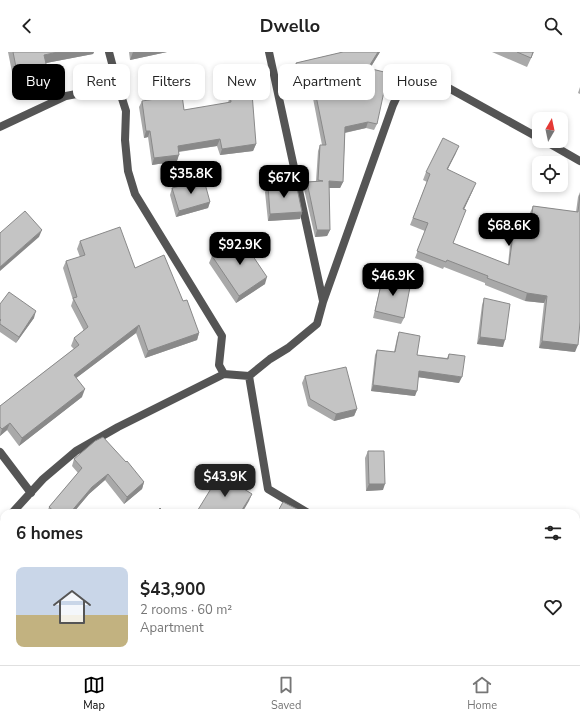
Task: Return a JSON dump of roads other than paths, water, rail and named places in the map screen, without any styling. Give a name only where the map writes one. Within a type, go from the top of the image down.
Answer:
[{"type":"street","points":[[109,52],[112,64]]},
{"type":"street","points":[[269,52],[323,302]]},
{"type":"street","points":[[16,509],[43,479],[76,451],[118,427],[224,374],[249,376],[270,359],[288,348],[317,324],[323,302],[392,105],[399,92],[412,84],[427,81],[445,86],[532,134]]},
{"type":"street","points":[[0,127],[66,96],[73,95]]},
{"type":"street","points":[[122,100],[126,111],[125,140],[128,171],[135,194],[222,336],[219,365],[224,374]]},
{"type":"street","points":[[557,148],[580,161]]},
{"type":"street","points":[[249,376],[268,489],[301,509]]},
{"type":"street","points":[[0,452],[31,493]]}]
